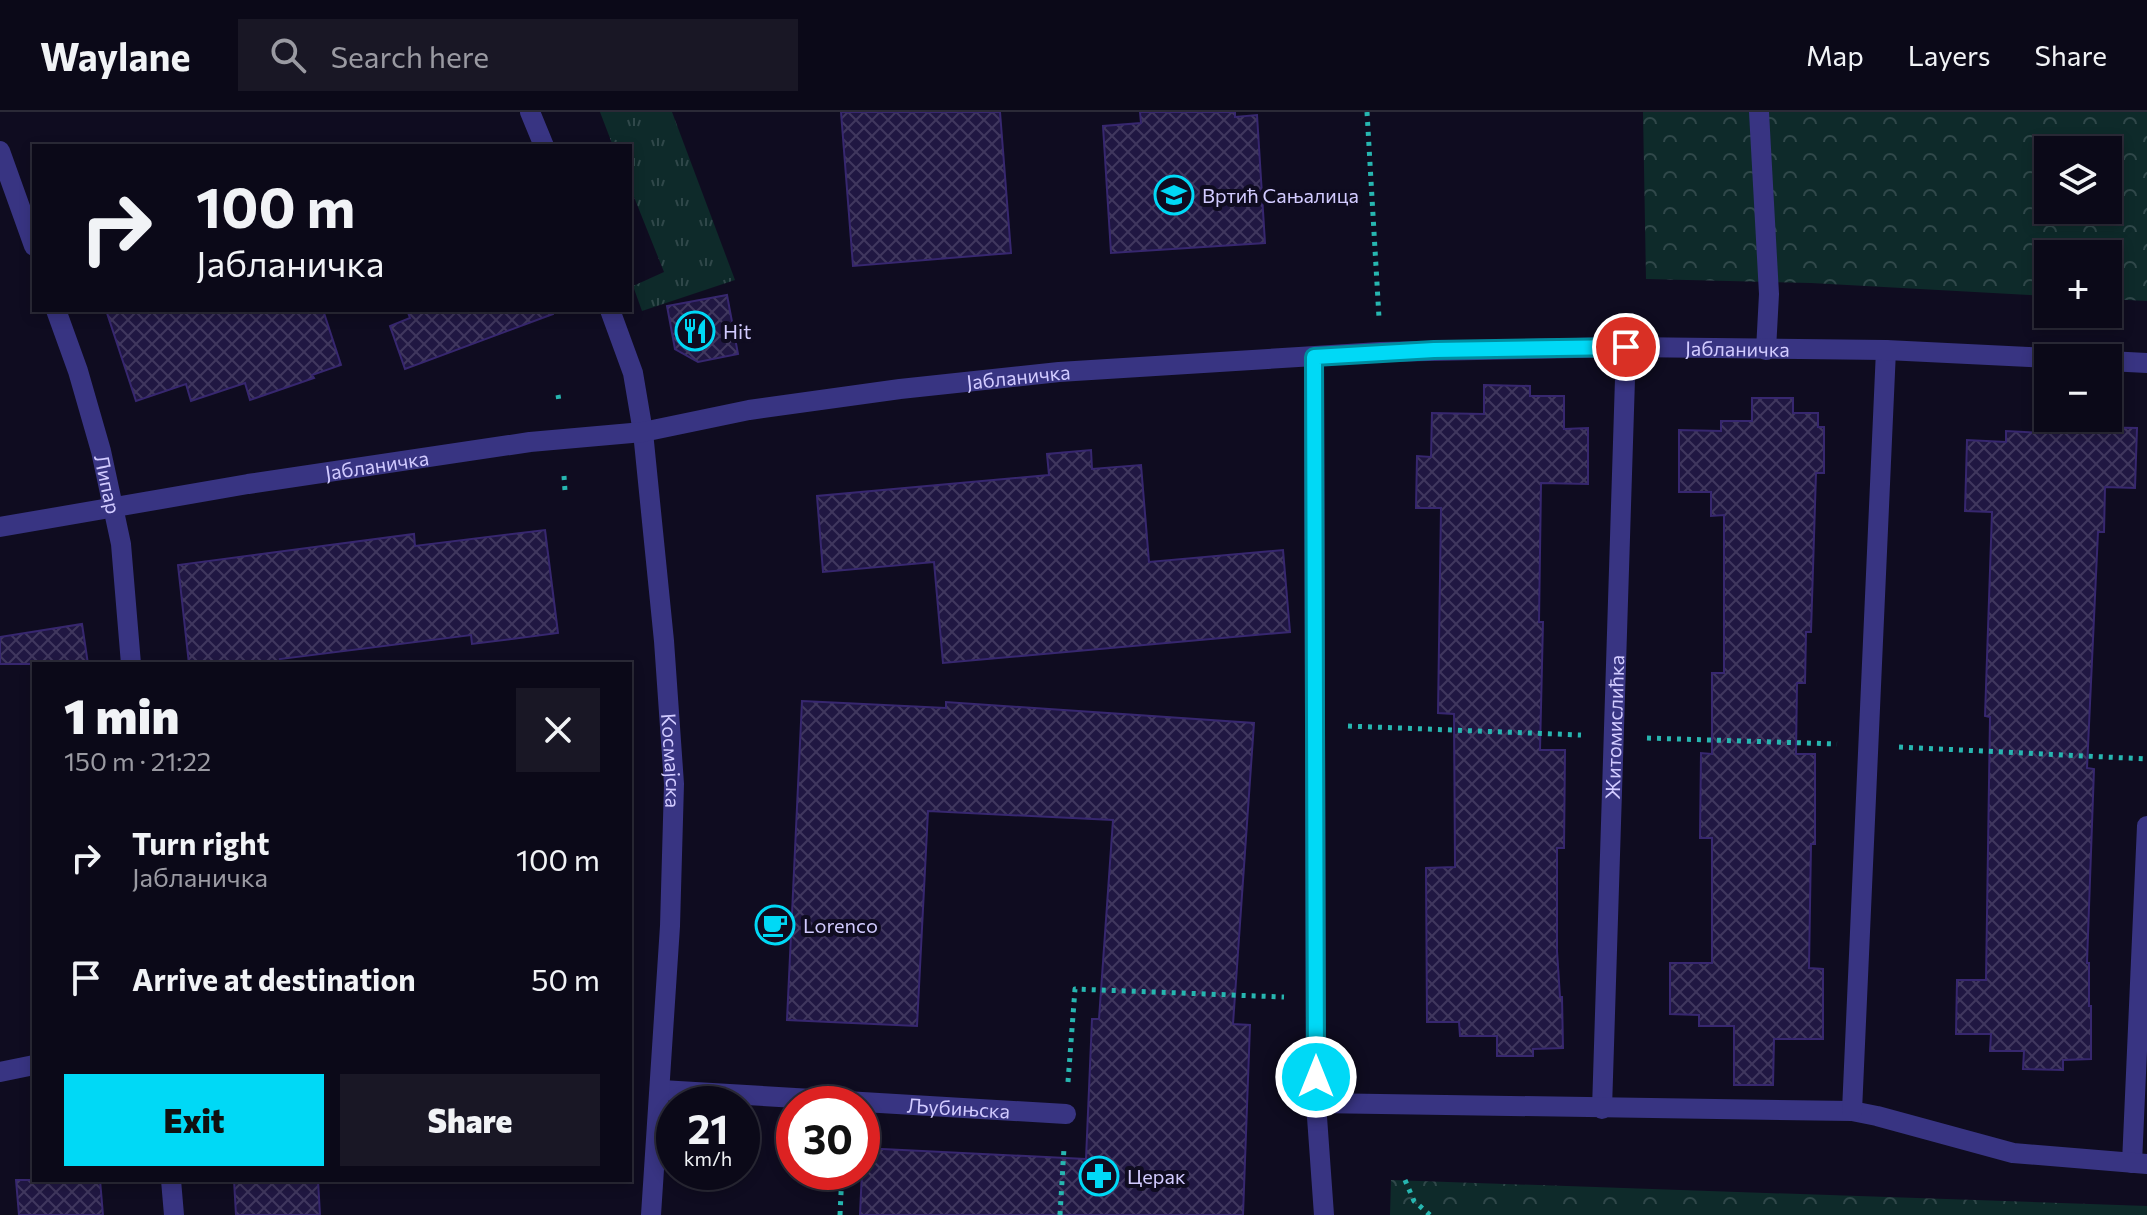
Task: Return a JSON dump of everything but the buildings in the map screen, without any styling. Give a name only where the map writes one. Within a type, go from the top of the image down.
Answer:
[{"type":"street","points":[[530,112],[543,144]]},
{"type":"street","points":[[1759,112],[1769,294],[1766,350]]},
{"type":"street","points":[[0,151],[32,240]]},
{"type":"street","name":"Липар","points":[[57,312],[82,384],[113,506],[124,558],[131,662]]},
{"type":"street","name":"Космајска","points":[[611,312],[633,373],[643,432],[674,784],[661,1086]]},
{"type":"street","name":"Јабланичка","points":[[0,527],[113,506],[530,442],[643,432],[749,410],[900,389],[1059,372],[1434,350],[1626,347],[1886,350],[2034,357]]},
{"type":"street","name":"Житомислићка","points":[[1602,1109],[1626,347]]},
{"type":"street","points":[[1852,1111],[1886,350]]},
{"type":"street","points":[[1314,357],[1316,1103],[1324,1215]]},
{"type":"street","points":[[2122,362],[2147,363]]},
{"type":"street","points":[[1316,1103],[1852,1111],[2013,1153],[2140,1163],[2147,826]]},
{"type":"street","points":[[0,1072],[32,1065]]},
{"type":"street","name":"Љубињска","points":[[760,1096],[1066,1114]]},
{"type":"street","name":"Космајска","points":[[651,1215],[656,1152]]},
{"type":"street","points":[[171,1182],[174,1215]]},
{"type":"path","points":[[1367,112],[1379,318]]},
{"type":"path","points":[[564,476],[565,491]]},
{"type":"path","points":[[1315,725],[1867,745],[2147,759]]},
{"type":"path","points":[[1060,1215],[1075,989],[1316,998]]},
{"type":"path","points":[[1405,1180],[1414,1201],[1430,1215]]},
{"type":"path","points":[[840,1215],[841,1190]]},
{"type":"green space","points":[[600,112],[672,112],[735,280],[642,311],[633,286],[664,272],[632,192],[632,144],[612,144]]},
{"type":"green space","points":[[1643,112],[2147,112],[2147,301],[2122,300],[2122,240],[2034,240],[2034,295],[1811,283],[1646,279]]},
{"type":"green space","points":[[1391,1180],[2147,1206],[2147,1215],[1390,1215]]},
{"type":"place","name":"Вртић Сањалица","points":[[1174,195]]},
{"type":"place","name":"Hit","points":[[695,331]]},
{"type":"place","name":"Lorenco","points":[[775,925]]},
{"type":"place","name":"Церак","points":[[1099,1176]]},
{"type":"route","points":[[1316,1077],[1314,357],[1434,350],[1626,347]]}]
